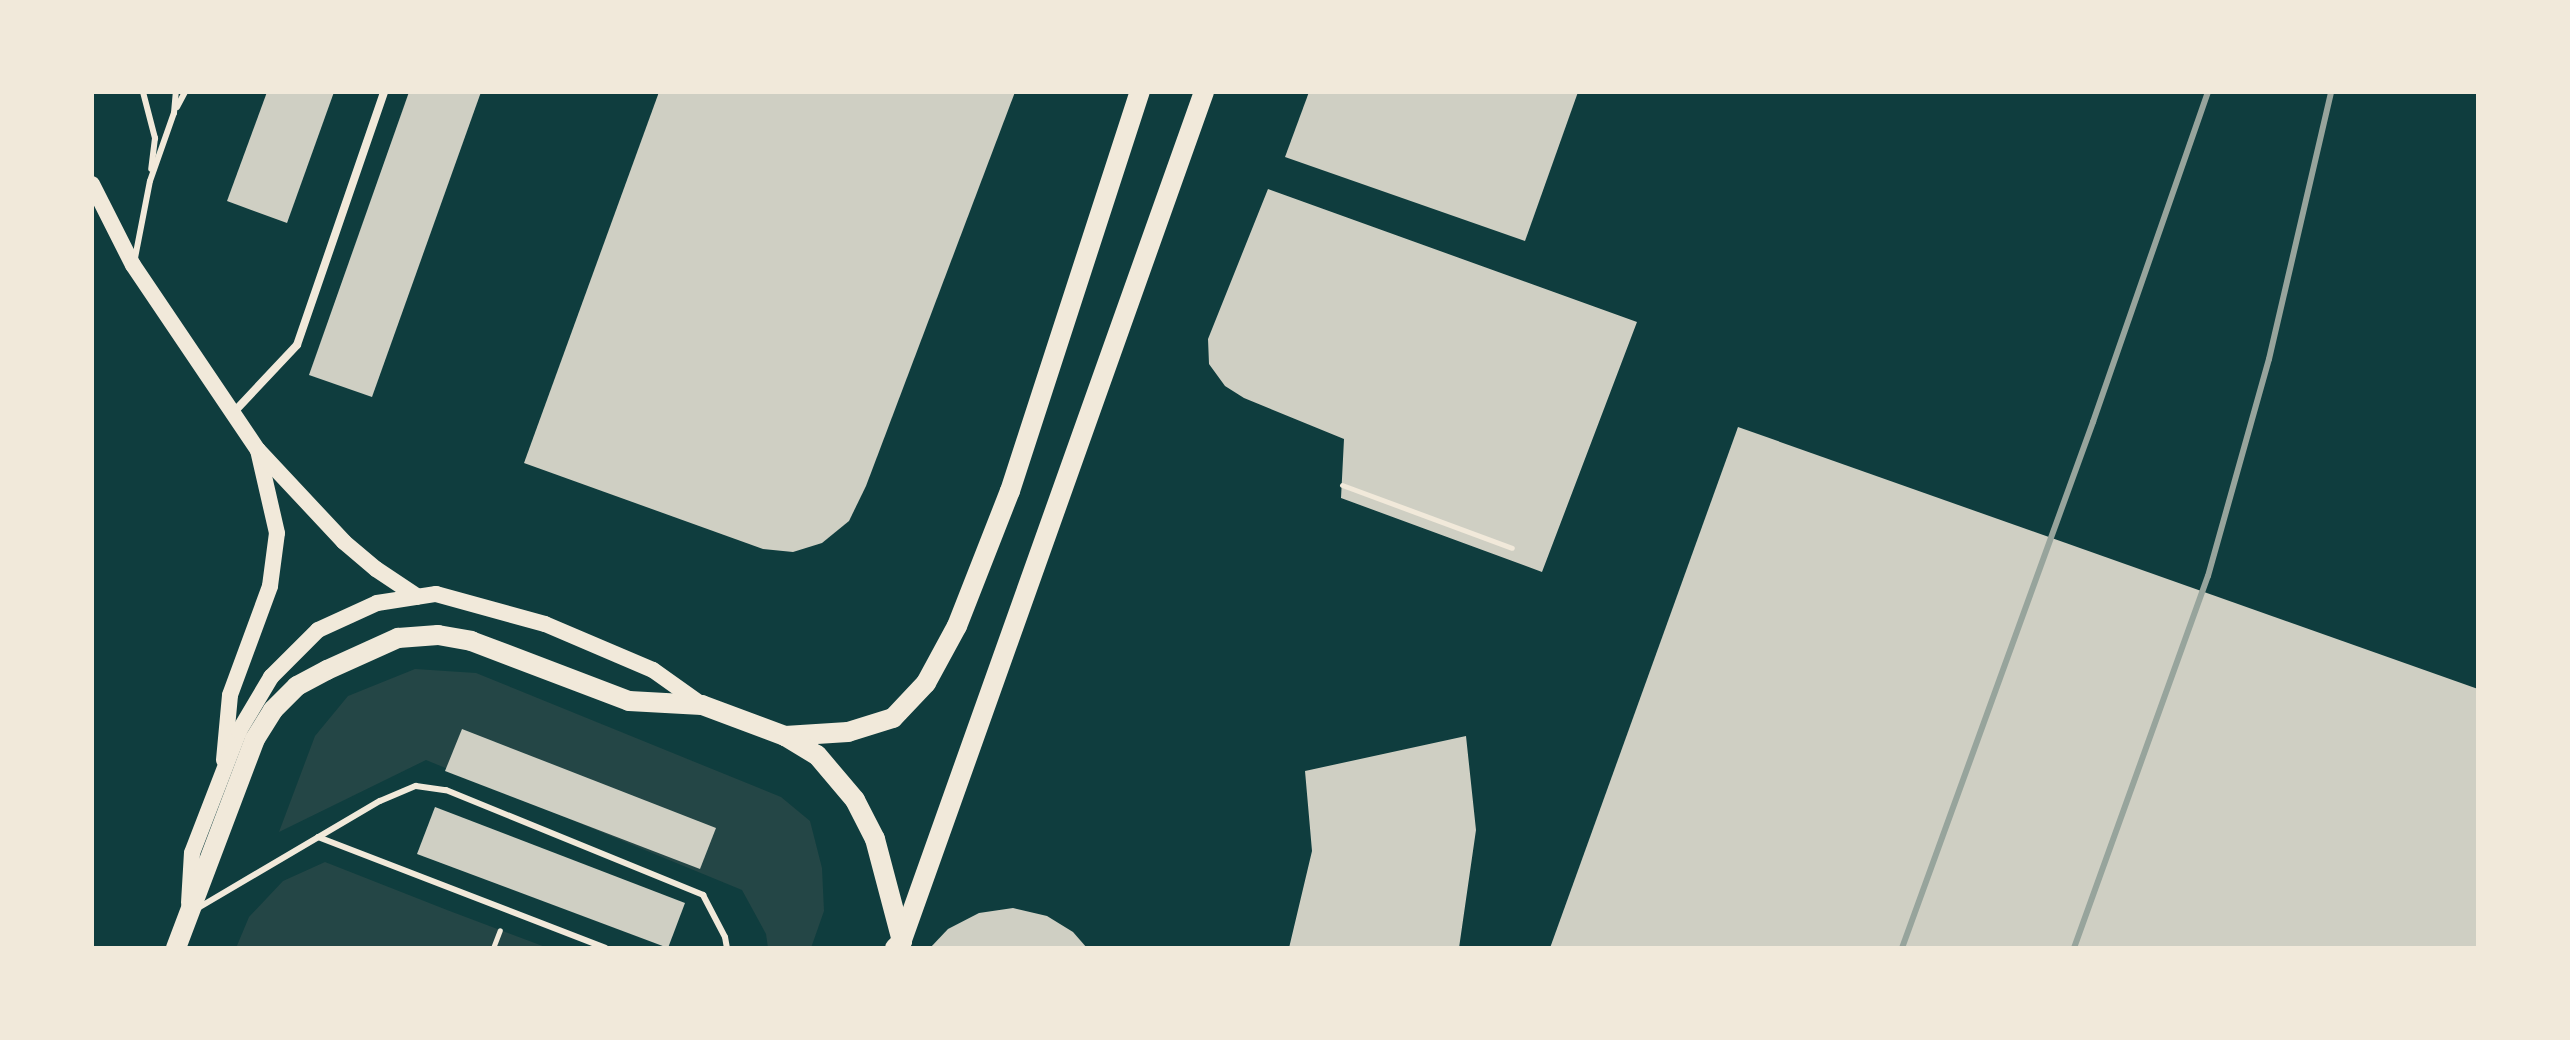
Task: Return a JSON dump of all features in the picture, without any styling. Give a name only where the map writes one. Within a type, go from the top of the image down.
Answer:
[{"type":"main road","points":[[785,736],[848,732],[893,718],[926,683],[957,626],[1010,491],[1140,92]]},
{"type":"main road","points":[[899,946],[1204,92]]},
{"type":"main road","points":[[92,184],[133,265],[258,450],[344,542],[376,569],[418,597]]},
{"type":"main road","points":[[224,770],[230,695],[270,586],[277,533],[258,450]]},
{"type":"main road","points":[[189,914],[192,853],[239,731],[271,677],[318,630],[377,603],[436,594],[545,624],[653,670],[702,705],[785,736],[817,755],[855,800],[875,839],[899,946]]},
{"type":"main road","points":[[176,948],[255,739],[273,710],[297,686],[398,638],[438,635],[471,641],[629,701],[702,705]]},
{"type":"street","points":[[234,412],[297,345],[384,92]]},
{"type":"lane","points":[[133,265],[150,181],[155,138],[143,92]]},
{"type":"lane","points":[[174,113],[176,92]]},
{"type":"lane","points":[[150,181],[174,113],[185,92]]},
{"type":"lane","points":[[189,914],[380,801],[416,786],[446,790],[703,895],[725,937],[727,948]]},
{"type":"lane","points":[[317,837],[605,948]]},
{"type":"path","points":[[1342,485],[1512,548]]},
{"type":"shaded area","points":[[415,669],[476,673],[781,797],[810,821],[822,868],[824,911],[811,948],[768,948],[766,934],[742,890],[426,760],[279,832],[315,736],[348,696]]},
{"type":"shaded area","points":[[325,862],[548,948],[236,948],[249,917],[283,881]]},
{"type":"building","points":[[267,92],[334,92],[287,223],[227,201]]},
{"type":"building","points":[[409,92],[481,92],[372,397],[309,375]]},
{"type":"building","points":[[659,92],[1015,92],[866,486],[849,521],[822,543],[793,552],[763,549],[524,463]]},
{"type":"building","points":[[1309,92],[1578,92],[1525,241],[1285,157]]},
{"type":"building","points":[[1268,189],[1637,322],[1542,572],[1341,498],[1344,439],[1244,398],[1225,386],[1209,364],[1208,339]]},
{"type":"building","points":[[1738,427],[2478,689],[2478,948],[1550,948]]},
{"type":"building","points":[[462,729],[716,828],[700,869],[445,771]]},
{"type":"building","points":[[1466,736],[1476,830],[1459,948],[1289,948],[1312,851],[1305,771]]},
{"type":"building","points":[[435,807],[685,903],[668,948],[417,854]]},
{"type":"building","points":[[1013,908],[1047,916],[1073,932],[1087,948],[930,948],[948,929],[979,913]]},
{"type":"railway","points":[[1902,948],[2093,422],[2208,92]]},
{"type":"railway","points":[[2074,948],[2208,576],[2269,359],[2331,92]]}]
